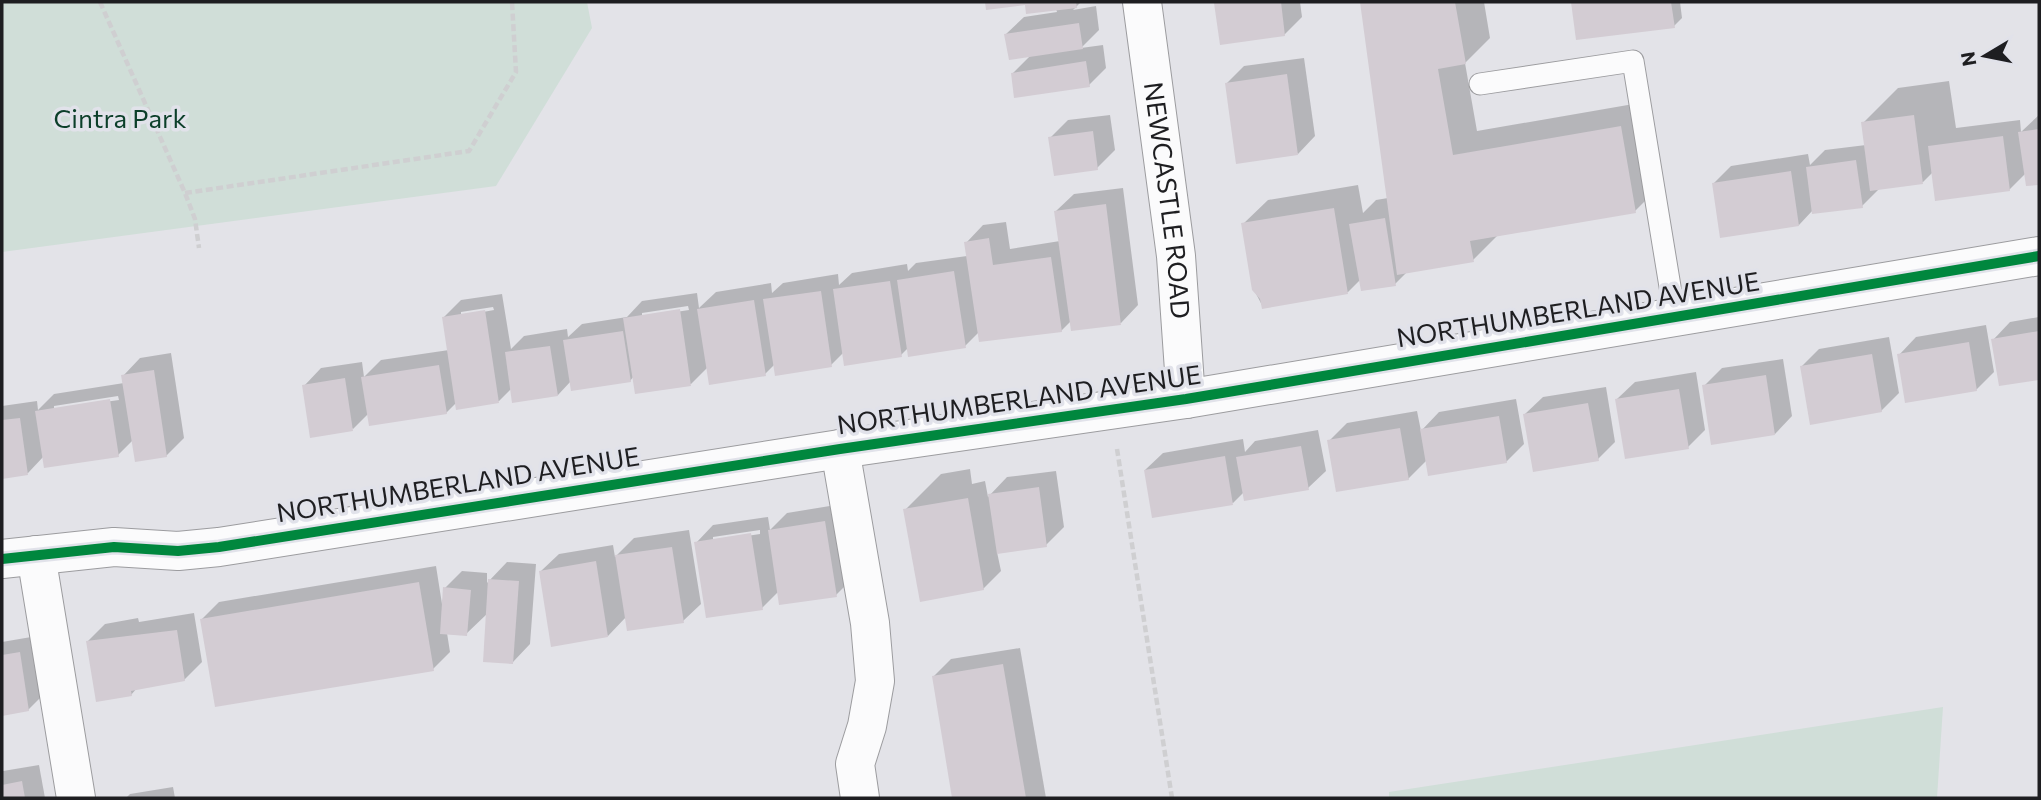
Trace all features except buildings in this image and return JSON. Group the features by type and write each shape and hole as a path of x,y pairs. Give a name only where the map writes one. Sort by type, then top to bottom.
{"street":[{"name":"NEWCASTLE ROAD","path":"1142,2 1176,256 1186,399"},
{"name":"NORTHUMBERLAND AVENUE","path":"19,557 114,547 178,551 219,547 840,449 1186,399 2039,256"},
{"path":"840,449 870,623 875,681 867,726 855,764 860,798"},
{"path":"19,557 76,798"}],"lane":[{"path":"1480,84 1633,61 1675,317"}],"path":[{"path":"100,2 185,193 195,219 199,248"},
{"path":"185,193 469,151 516,72 512,2"},
{"path":"1111,410 1172,798"}],"green space":[{"name":"Cintra Park","path":"2,2 587,2 592,28 496,186 2,252"},
{"path":"1943,707 1937,798 1389,798 1389,792"}],"cycle path":[{"path":"2,559 114,547 178,551 219,547 840,449 1186,399 2039,256"}]}
